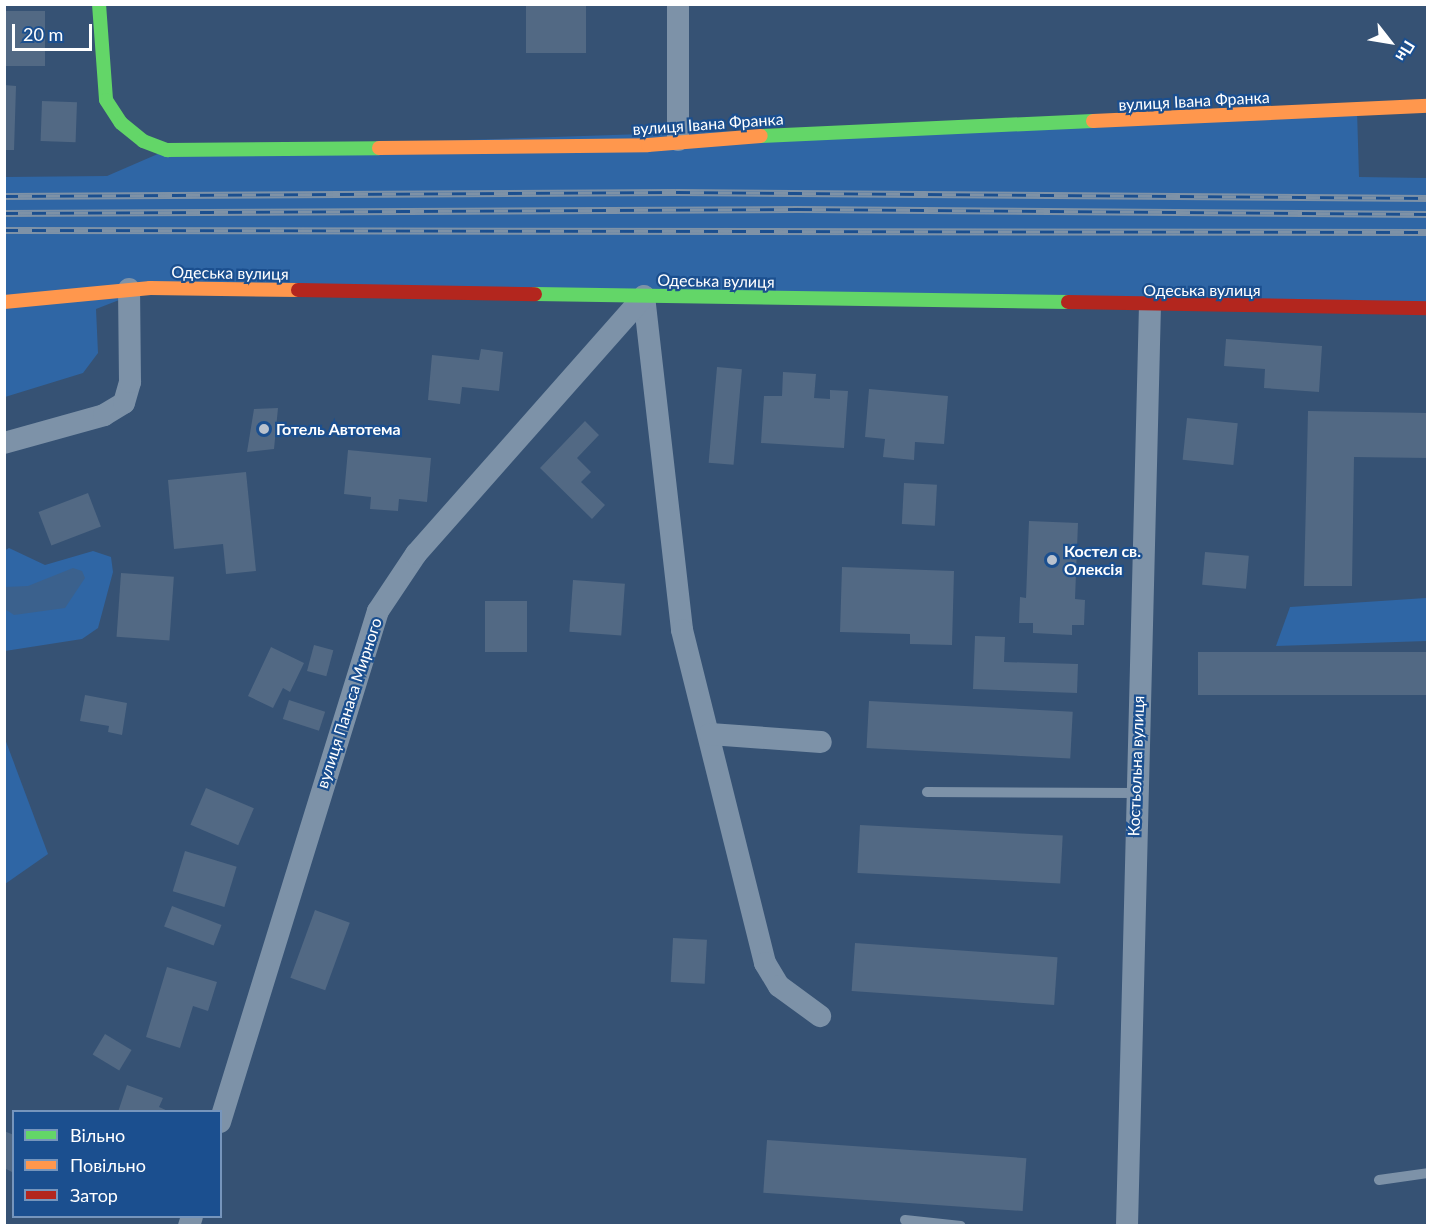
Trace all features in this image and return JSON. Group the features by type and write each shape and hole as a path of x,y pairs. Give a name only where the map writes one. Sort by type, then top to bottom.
{"street":[{"name":"вулиця Івана Франка","path":"99,4 106,100 121,123 143,141 167,150 648,146 678,140 1428,106"},
{"path":"678,4 678,140"},
{"path":"4,443 104,415 124,403 130,382 129,289"},
{"name":"Одеська вулиця","path":"4,302 129,289 1150,306 1428,308"},
{"path":"644,296 682,630 711,734 765,963 779,986 800,1005 820,1016"},
{"name":"вулиця Панаса Мирного","path":"222,1116 378,611 416,554 644,296"},
{"name":"Костьольна вулиця","path":"1127,1226 1135,793 1150,306"},
{"path":"711,734 820,742"}],"lane":[{"path":"927,792 1135,793"},
{"path":"1379,1180 1428,1173"},
{"path":"905,1220 961,1226"}],"shaded area":[{"path":"1357,110 1359,177 1427,178 1427,308 150,288 96,309 98,353 83,373 5,397 5,177 107,176 167,150"},
{"path":"9,548 45,565 93,551 111,557 113,572 98,628 82,639 5,651 4,551"},
{"path":"73,568 82,571 85,578 65,608 14,615 5,609 5,587 28,586"},
{"path":"1426,598 1427,641 1276,646 1290,607"},
{"path":"5,739 48,854 4,884"}],"building":[{"path":"526,4 586,4 586,53 526,53"},
{"path":"4,11 45,11 45,66 4,66"},
{"path":"4,85 16,86 14,150 4,150"},
{"path":"42,101 77,102 76,142 41,141"},
{"path":"1226,339 1322,346 1319,392 1264,388 1265,369 1224,366"},
{"path":"481,349 503,352 499,391 462,387 460,404 428,400 432,355 479,360"},
{"path":"717,367 742,369 734,465 709,463"},
{"path":"783,372 816,374 814,398 830,399 830,390 848,391 844,448 761,443 764,396 782,396"},
{"path":"869,389 948,396 944,444 915,442 914,460 883,457 885,439 865,437"},
{"name":"Готель Автотема","path":"278,408 274,449 247,452 254,409"},
{"path":"1308,411 1428,413 1428,458 1354,457 1352,586 1304,586"},
{"path":"1187,418 1238,423 1233,465 1183,460"},
{"path":"585,421 599,435 577,458 591,472 581,482 605,505 592,519 540,468"},
{"path":"348,450 431,458 427,502 399,499 398,511 370,509 371,497 344,494"},
{"path":"246,472 256,571 226,574 223,544 174,549 168,480"},
{"path":"904,483 937,485 935,526 902,524"},
{"path":"88,493 101,527 51,546 39,512"},
{"name":"Костел св. Олексія","path":"1029,521 1078,523 1075,599 1085,600 1084,625 1072,625 1072,635 1033,633 1033,623 1019,623 1020,597 1026,598"},
{"path":"1205,552 1249,556 1246,589 1202,585"},
{"path":"842,567 954,571 952,645 910,644 910,634 840,632"},
{"path":"121,573 174,577 169,641 117,637"},
{"path":"573,580 625,584 621,636 569,632"},
{"path":"485,601 527,601 527,652 485,652"},
{"path":"975,636 1005,637 1004,662 1078,664 1077,693 973,689"},
{"path":"314,645 333,650 326,676 307,671"},
{"path":"271,647 304,663 290,692 283,688 273,708 248,696"},
{"path":"1198,652 1428,652 1428,695 1198,695"},
{"path":"85,695 127,703 122,735 108,732 109,726 80,721"},
{"path":"289,700 325,712 319,731 283,719"},
{"path":"869,701 1073,712 1070,759 867,748"},
{"path":"206,788 254,808 238,845 190,825"},
{"path":"860,825 1063,836 1060,884 857,873"},
{"path":"185,851 237,867 224,907 173,891"},
{"path":"172,906 221,925 214,946 164,927"},
{"path":"315,910 350,923 325,990 290,978"},
{"path":"673,938 707,940 705,984 671,982"},
{"path":"855,943 1058,957 1054,1005 852,991"},
{"path":"167,967 217,982 208,1011 193,1006 180,1048 146,1037"},
{"path":"105,1034 132,1050 119,1071 93,1055"},
{"path":"127,1085 163,1098 159,1107 166,1110 119,1110"},
{"path":"4,1131 12,1134 12,1172 4,1168"},
{"path":"767,1140 1026,1158 1023,1211 763,1193"}],"railway":[{"path":"4,196 676,192 1428,198"},
{"path":"4,213 798,209 1428,214"},
{"path":"4,230 1428,232"}],"traffic: fast":[{"path":"99,4 106,100 121,123 143,141 167,150 379,148"},
{"path":"761,136 1093,121"},
{"path":"535,294 1068,302"}],"traffic: slow":[{"path":"1093,121 1428,106"},
{"path":"379,148 648,145 761,136"},
{"path":"4,302 150,288 298,290"}],"traffic: jam":[{"path":"298,290 535,294"},
{"path":"1068,302 1428,308"}],"place":[{"name":"Готель Автотема","path":"264,429"},
{"name":"Костел св. Олексія","path":"1052,560"}]}
